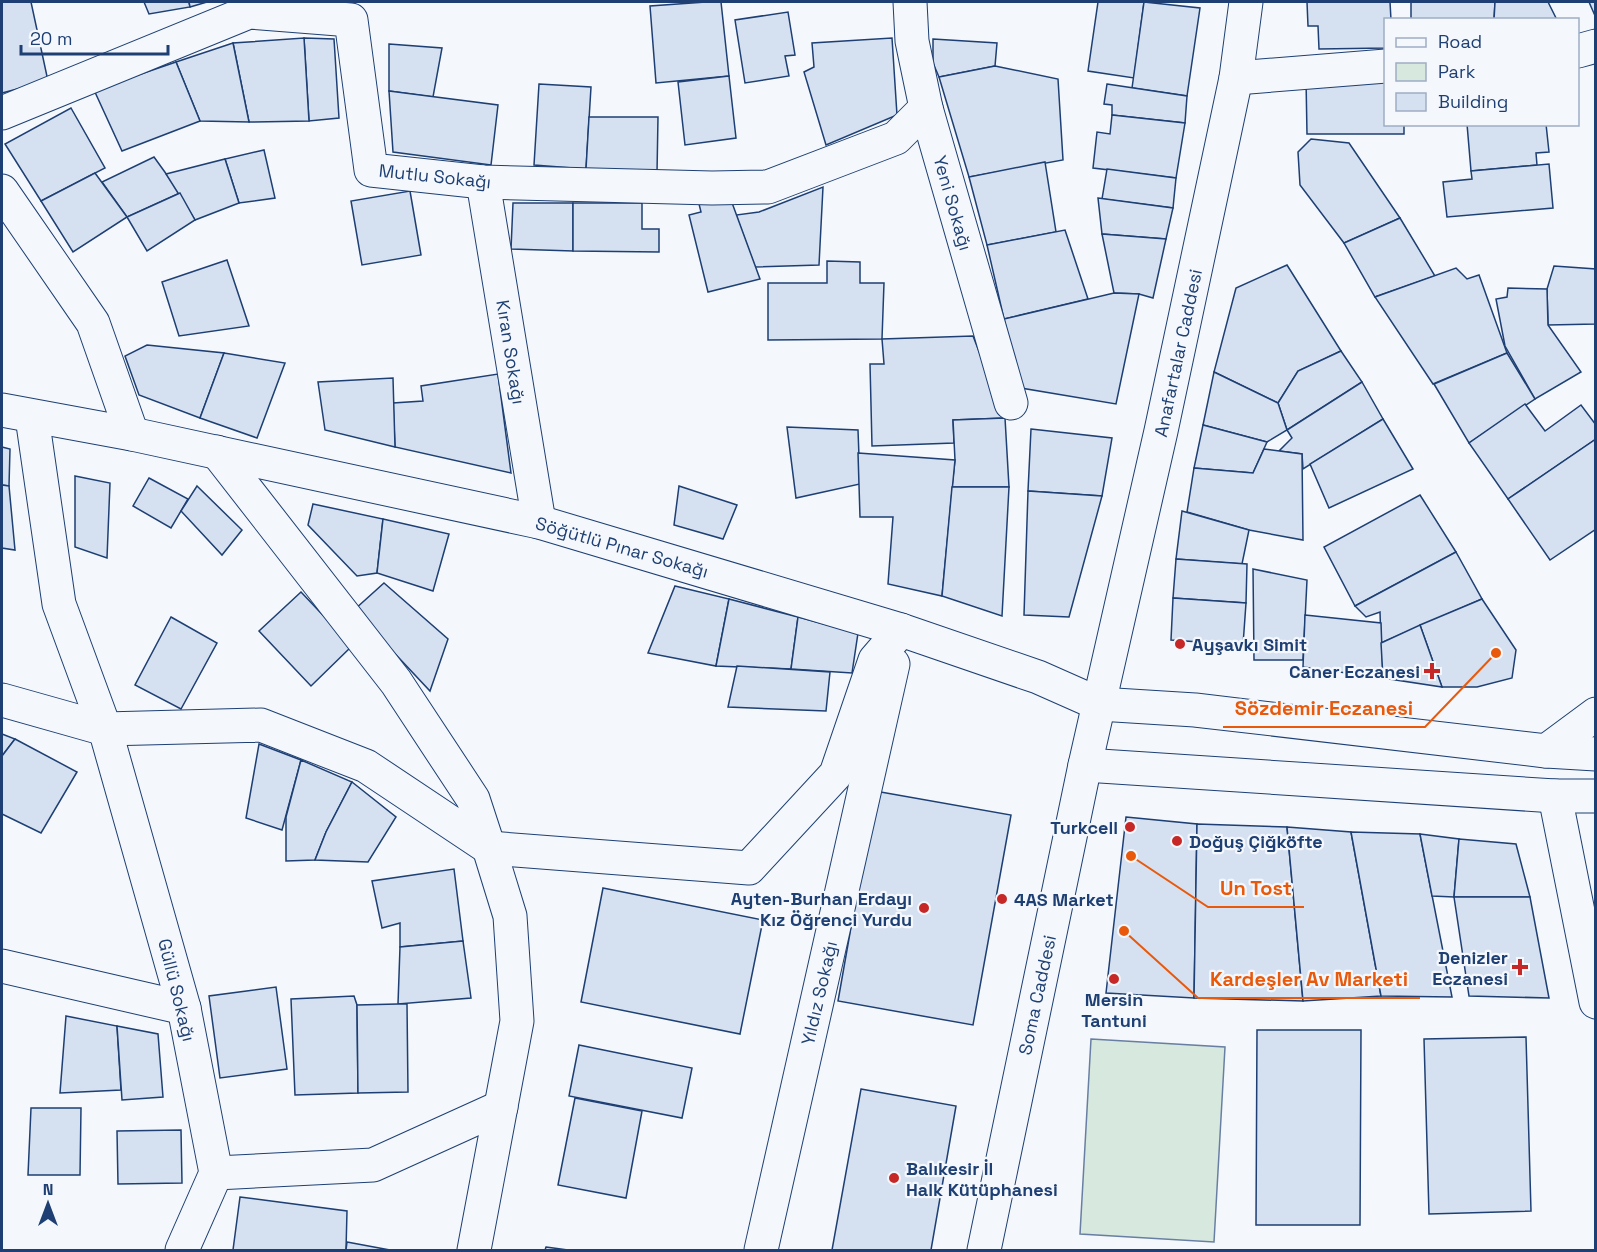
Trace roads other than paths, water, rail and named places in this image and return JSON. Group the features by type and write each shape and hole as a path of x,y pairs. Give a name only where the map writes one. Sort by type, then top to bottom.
{"street":[{"name":"Yeni Sokağı","path":"910,2 912,41 926,108 1011,403"},
{"name":"Anafartalar Caddesi","path":"1099,704 1161,431 1236,78 1246,2"},
{"name":"Mutlu Sokağı","path":"2,113 249,7 351,20 371,170 483,182 712,188 768,187 896,138 926,108"},
{"path":"1579,51 1596,46"},
{"path":"1236,78 1384,66"},
{"name":"Kıran Sokağı","path":"483,182 539,522"},
{"path":"2,191 93,323 132,434"},
{"name":"Söğütlü Pınar Sokağı","path":"17,414 132,434 539,522 901,630 1038,677 1099,704"},
{"name":"Güllü Sokağı","path":"17,414 59,604 105,729 184,1008 216,1173"},
{"path":"217,452 396,682 473,800 489,848 510,916 517,1021 474,1251"},
{"path":"2,700 105,729 261,725 366,766 489,848 749,868 836,774 875,660 901,630"},
{"name":"Yıldız Sokağı","path":"761,1251 901,630"},
{"path":"1099,704 1195,710 1546,751 1596,754"},
{"name":"Soma Caddesi","path":"984,1251 1099,704"},
{"path":"1546,751 1596,714"},
{"path":"1085,765 1555,796 1596,796"},
{"path":"1555,796 1596,1002"},
{"path":"2,966 184,1008"},
{"path":"182,1251 216,1173 372,1165 501,1107"}],"place":[{"name":"Ayşavkı Simit","path":"1180,644"},
{"name":"Sözdemir Eczanesi","path":"1496,653"},
{"name":"Caner Eczanesi","path":"1432,671"},
{"name":"Turkcell","path":"1130,827"},
{"name":"Doğuş Çiğköfte","path":"1177,841"},
{"name":"Un Tost","path":"1131,856"},
{"name":"4AS Market","path":"1002,899"},
{"name":"Ayten-Burhan Erdayı Kız Öğrenci Yurdu","path":"924,908"},
{"name":"Kardeşler Av Marketi","path":"1124,931"},
{"name":"Denizler Eczanesi","path":"1520,967"},
{"name":"Mersin Tantuni","path":"1114,979"},
{"name":"Balıkesir İl Halk Kütüphanesi","path":"894,1178"}]}
